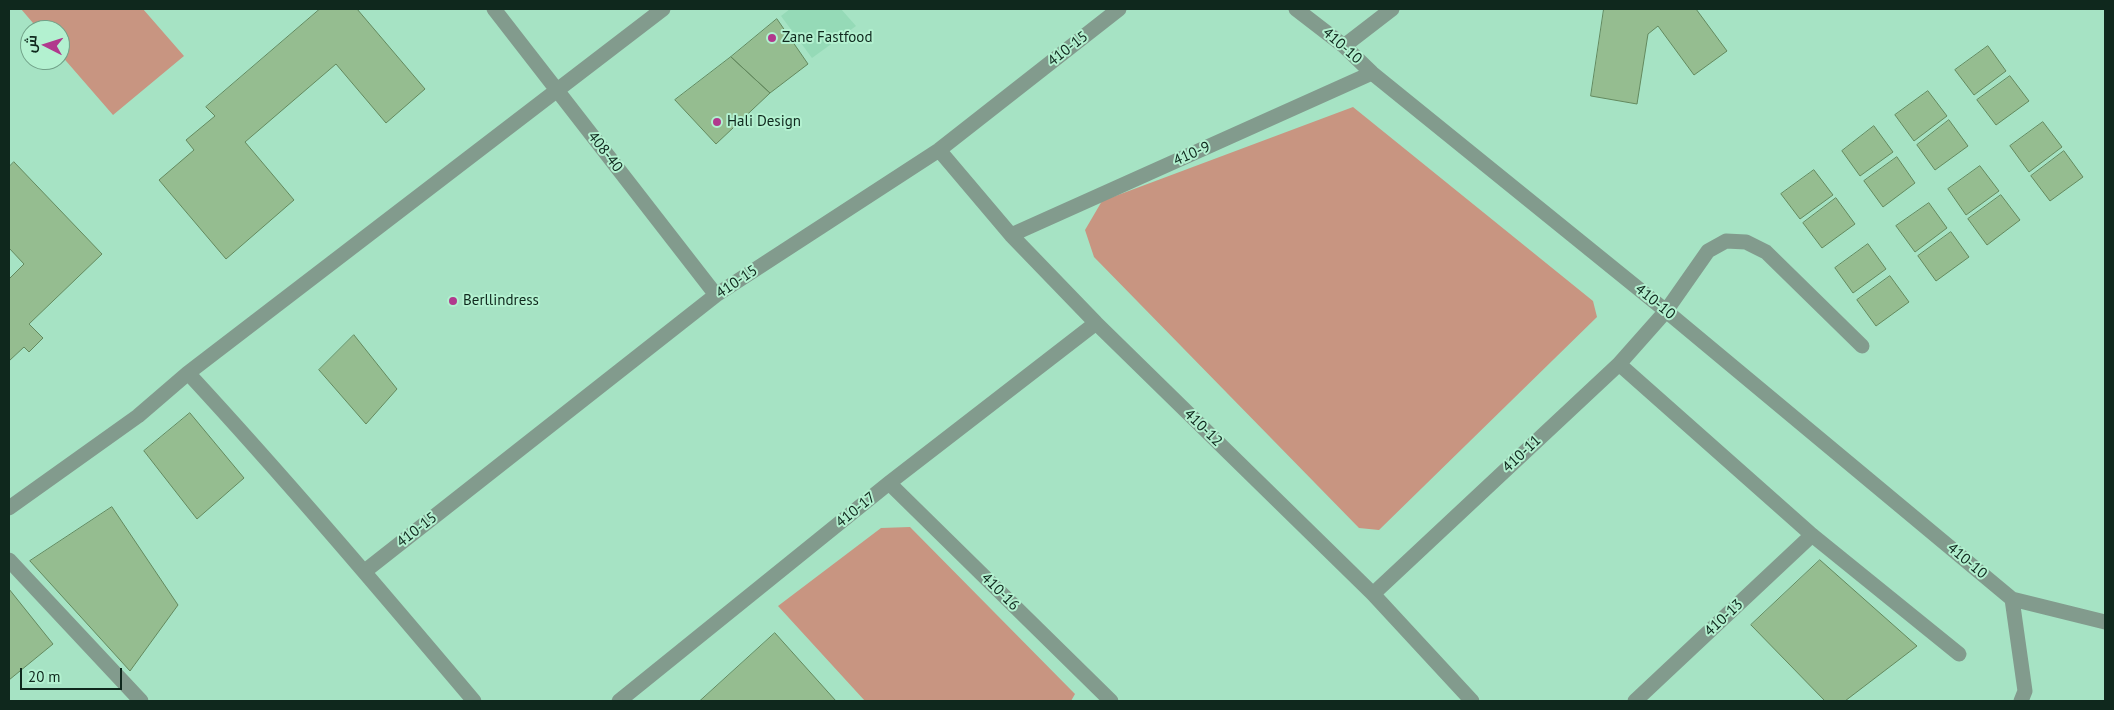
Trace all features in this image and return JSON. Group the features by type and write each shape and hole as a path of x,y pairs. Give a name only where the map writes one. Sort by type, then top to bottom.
{"street":[{"name":"408-40","path":"494,9 716,295"},
{"path":"9,508 138,416 188,373 663,9"},
{"name":"410-15","path":"365,571 716,295 939,150 1119,9"},
{"name":"410-10","path":"1296,9 1344,46 1372,73 1666,311 2012,599 2105,622"},
{"path":"1344,46 1392,9"},
{"name":"410-9","path":"1011,235 1372,73"},
{"name":"410-12","path":"939,150 1011,235 1096,323 1373,594 1472,701"},
{"name":"410-11","path":"1373,594 1619,364 1666,311 1708,251 1726,241 1746,242 1766,252 1862,346"},
{"name":"410-17","path":"619,701 890,483 1096,323"},
{"path":"1619,364 1812,535 1959,654"},
{"path":"188,373 264,454 474,701"},
{"name":"410-16","path":"890,483 1111,701"},
{"name":"410-13","path":"1635,701 1812,535"},
{"path":"9,560 141,701"},
{"path":"2012,599 2025,691 2021,701"}],"shaded area":[{"path":"21,9 143,9 184,56 113,115 70,66 70,20 30,20"},
{"path":"790,9 841,9 856,26 812,58 781,16"},
{"path":"1353,107 1593,301 1597,317 1379,530 1359,528 1094,257 1085,230 1102,201"},
{"path":"910,527 1075,694 1071,701 865,701 778,606 881,528"}],"building":[{"path":"320,9 357,9 425,89 386,123 336,64 245,142 294,200 226,259 159,180 194,150 186,140 215,116 206,107"},
{"path":"1604,9 1696,9 1727,51 1694,75 1658,26 1648,34 1637,104 1591,96"},
{"name":"Zane Fastfood","path":"777,19 808,64 770,93 731,57"},
{"path":"1988,46 2006,71 1974,95 1955,70"},
{"name":"Hali Design","path":"731,57 770,93 716,144 675,100"},
{"path":"2010,76 2029,101 1996,125 1977,100"},
{"path":"1928,91 1947,116 1914,141 1895,115"},
{"path":"1949,120 1968,146 1935,170 1917,145"},
{"path":"2043,122 2062,147 2029,172 2010,146"},
{"path":"1874,126 1893,152 1860,176 1842,151"},
{"path":"2064,151 2083,177 2050,201 2031,176"},
{"path":"1897,157 1915,183 1883,207 1864,181"},
{"path":"14,162 102,254 29,324 43,338 29,352 24,347 9,361 9,279 24,264 9,248 9,167"},
{"path":"1980,166 1999,191 1966,215 1948,189"},
{"path":"1814,170 1833,195 1800,219 1781,194"},
{"path":"2001,195 2020,220 1987,245 1968,219"},
{"path":"1836,198 1855,224 1822,248 1803,223"},
{"path":"1929,203 1947,228 1915,252 1896,226"},
{"path":"1951,232 1969,257 1936,281 1918,256"},
{"path":"1868,244 1886,269 1853,293 1835,268"},
{"path":"1890,276 1909,302 1876,326 1857,300"},
{"path":"354,335 397,389 366,424 319,370"},
{"path":"190,413 244,478 197,519 144,451"},
{"path":"112,507 178,605 130,671 30,561"},
{"path":"1820,560 1917,646 1845,701 1825,701 1751,625"},
{"path":"9,589 53,644 9,680"},
{"path":"775,633 836,701 700,701"}],"place":[{"name":"Zane Fastfood","path":"772,38"},
{"name":"Hali Design","path":"717,122"},
{"name":"Berllindress","path":"453,301"}]}
